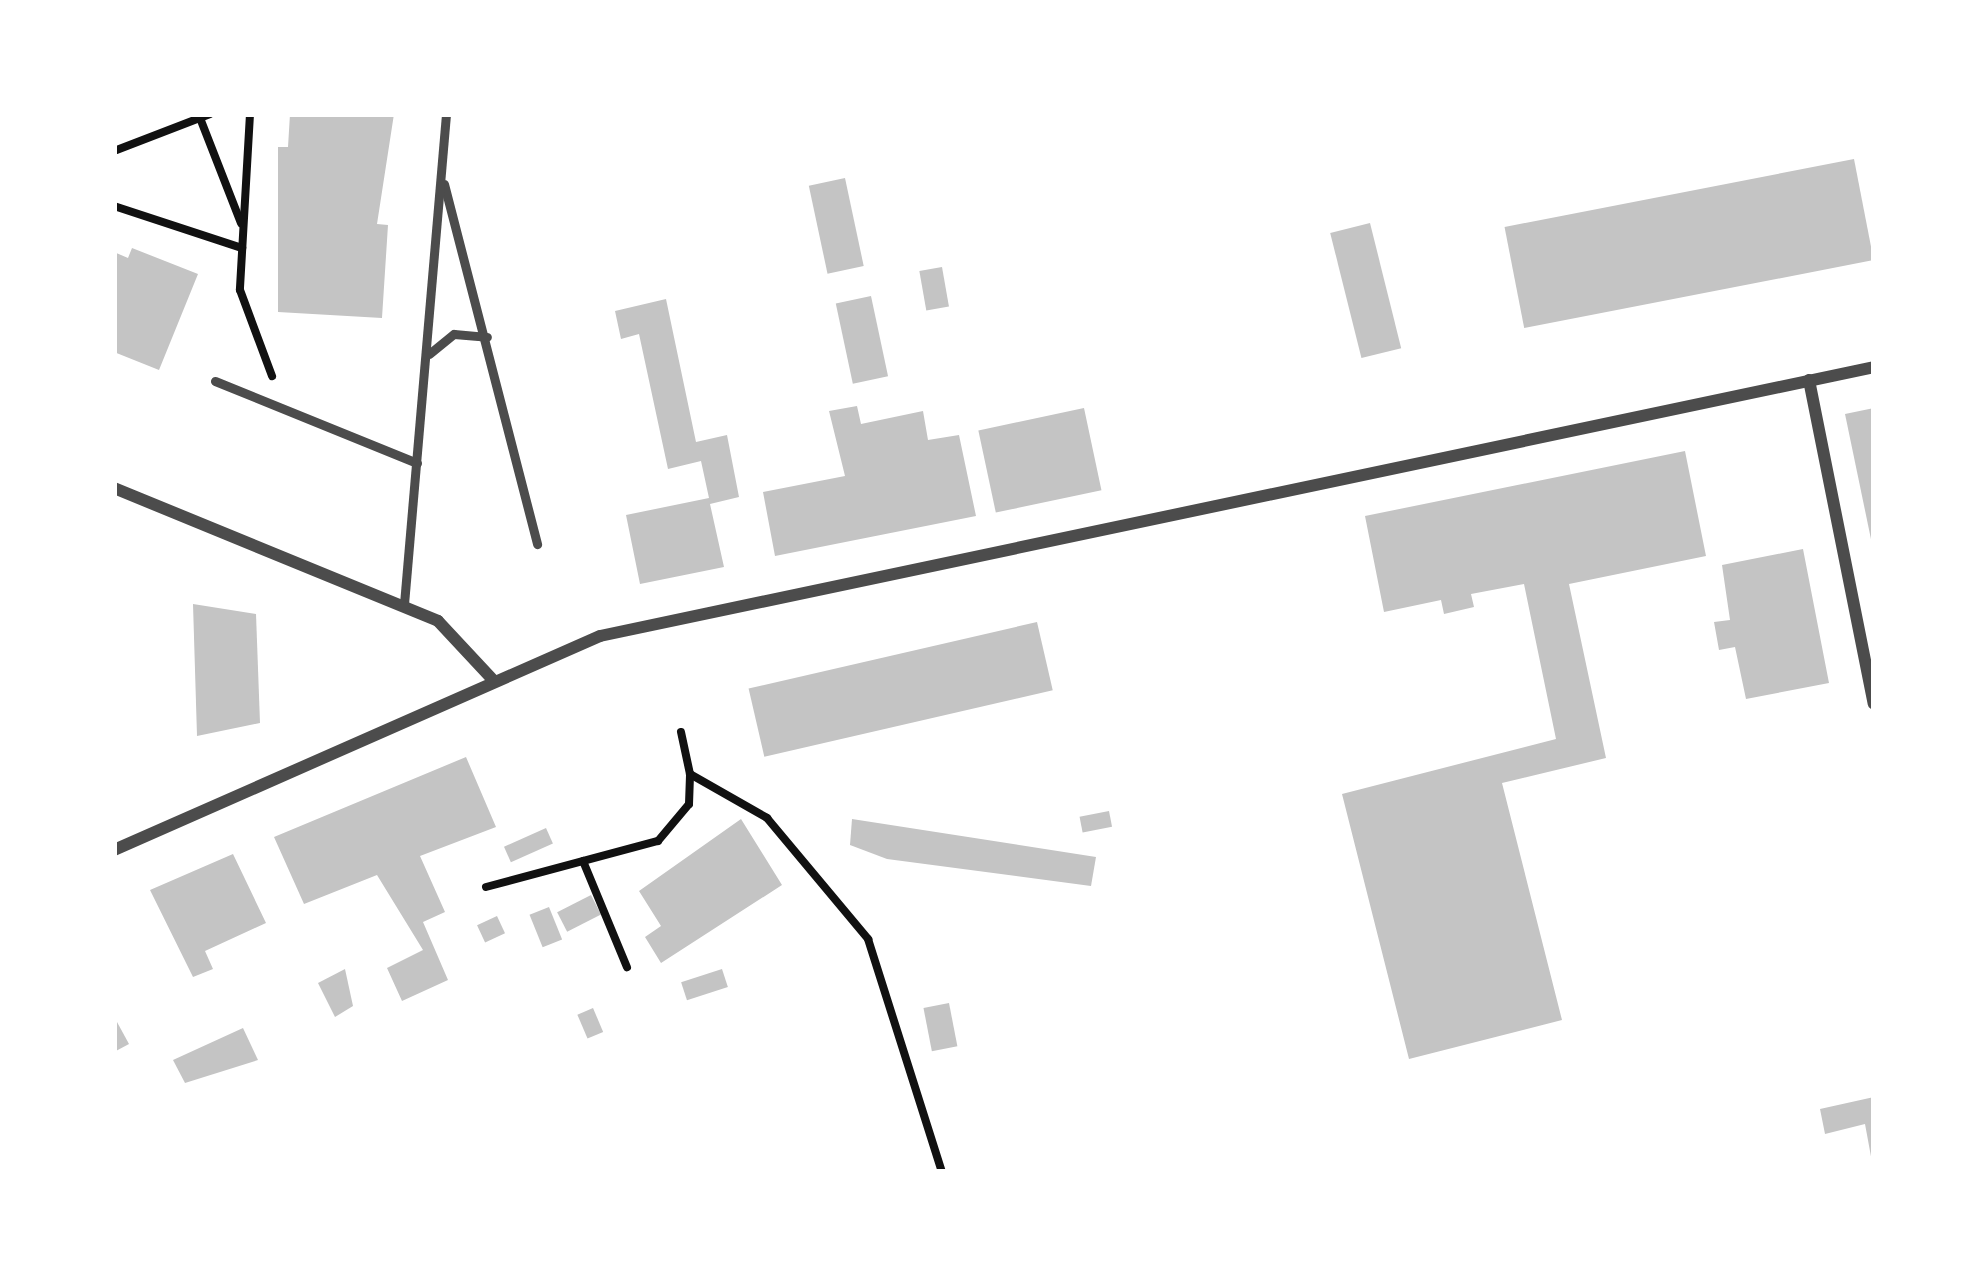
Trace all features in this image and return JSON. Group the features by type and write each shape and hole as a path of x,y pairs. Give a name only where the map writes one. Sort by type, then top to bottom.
{"street":[{"path":"114,850 384,737 492,679 600,636 1874,368"},
{"path":"1809,380 1874,704"},
{"path":"114,488 438,621 492,679"}],"lane":[{"path":"404,604 446,114"},
{"path":"442,176 488,337 537,544"},
{"path":"429,354 454,334 488,337"},
{"path":"214,381 417,463"}],"path":[{"path":"250,114 240,290 285,410"},
{"path":"114,151 205,116 243,227"},
{"path":"114,206 242,248"},
{"path":"486,886 658,841 689,804 690,774 680,732"},
{"path":"690,774 767,818 868,939 942,1172"},
{"path":"583,861 627,967"}],"building":[{"path":"290,114 394,114 377,224 388,225 382,318 278,312 278,147 288,147"},
{"path":"1854,159 1874,260 1524,328 1505,227"},
{"path":"845,178 864,266 828,274 809,186"},
{"path":"1370,223 1401,348 1361,358 1330,233"},
{"path":"132,248 198,274 159,370 114,352 114,252 128,258"},
{"path":"942,267 949,306 926,310 919,271"},
{"path":"871,296 888,376 853,384 836,303"},
{"path":"666,299 696,442 727,435 739,497 710,504 724,567 640,584 626,515 709,498 701,461 668,469 639,334 621,339 615,311"},
{"path":"857,406 861,424 923,411 928,440 959,435 976,516 775,556 763,492 845,476 829,411"},
{"path":"1084,408 1101,490 996,513 978,430"},
{"path":"1874,408 1874,544 1872,544 1845,414"},
{"path":"1685,451 1706,556 1569,584 1606,758 1502,783 1562,1020 1409,1059 1342,794 1556,739 1524,584 1471,594 1474,607 1444,614 1441,600 1384,612 1365,516"},
{"path":"1803,549 1829,683 1746,699 1735,647 1719,650 1714,622 1730,620 1722,565"},
{"path":"193,604 256,614 260,723 197,736"},
{"path":"1037,622 1053,690 764,757 749,689"},
{"path":"466,757 496,827 420,856 445,912 423,922 448,980 402,1001 387,968 423,950 377,875 304,904 274,837"},
{"path":"1109,811 1112,827 1083,832 1080,817"},
{"path":"741,819 782,885 661,963 645,937 661,926 639,891"},
{"path":"852,819 1096,857 1091,886 887,859 850,845"},
{"path":"546,828 553,844 511,862 504,847"},
{"path":"233,854 266,923 205,951 213,969 193,977 150,890"},
{"path":"591,895 601,915 567,932 557,912"},
{"path":"549,907 562,939 543,947 530,915"},
{"path":"497,916 505,933 485,943 477,925"},
{"path":"345,969 353,1006 335,1017 318,983"},
{"path":"722,969 728,987 687,1000 681,982"},
{"path":"949,1003 957,1046 932,1051 923,1008"},
{"path":"593,1008 603,1032 588,1039 577,1015"},
{"path":"114,1023 129,1044 114,1052"},
{"path":"243,1028 258,1060 185,1083 173,1060"},
{"path":"1874,1097 1872,1162 1865,1124 1825,1134 1820,1109"}]}
